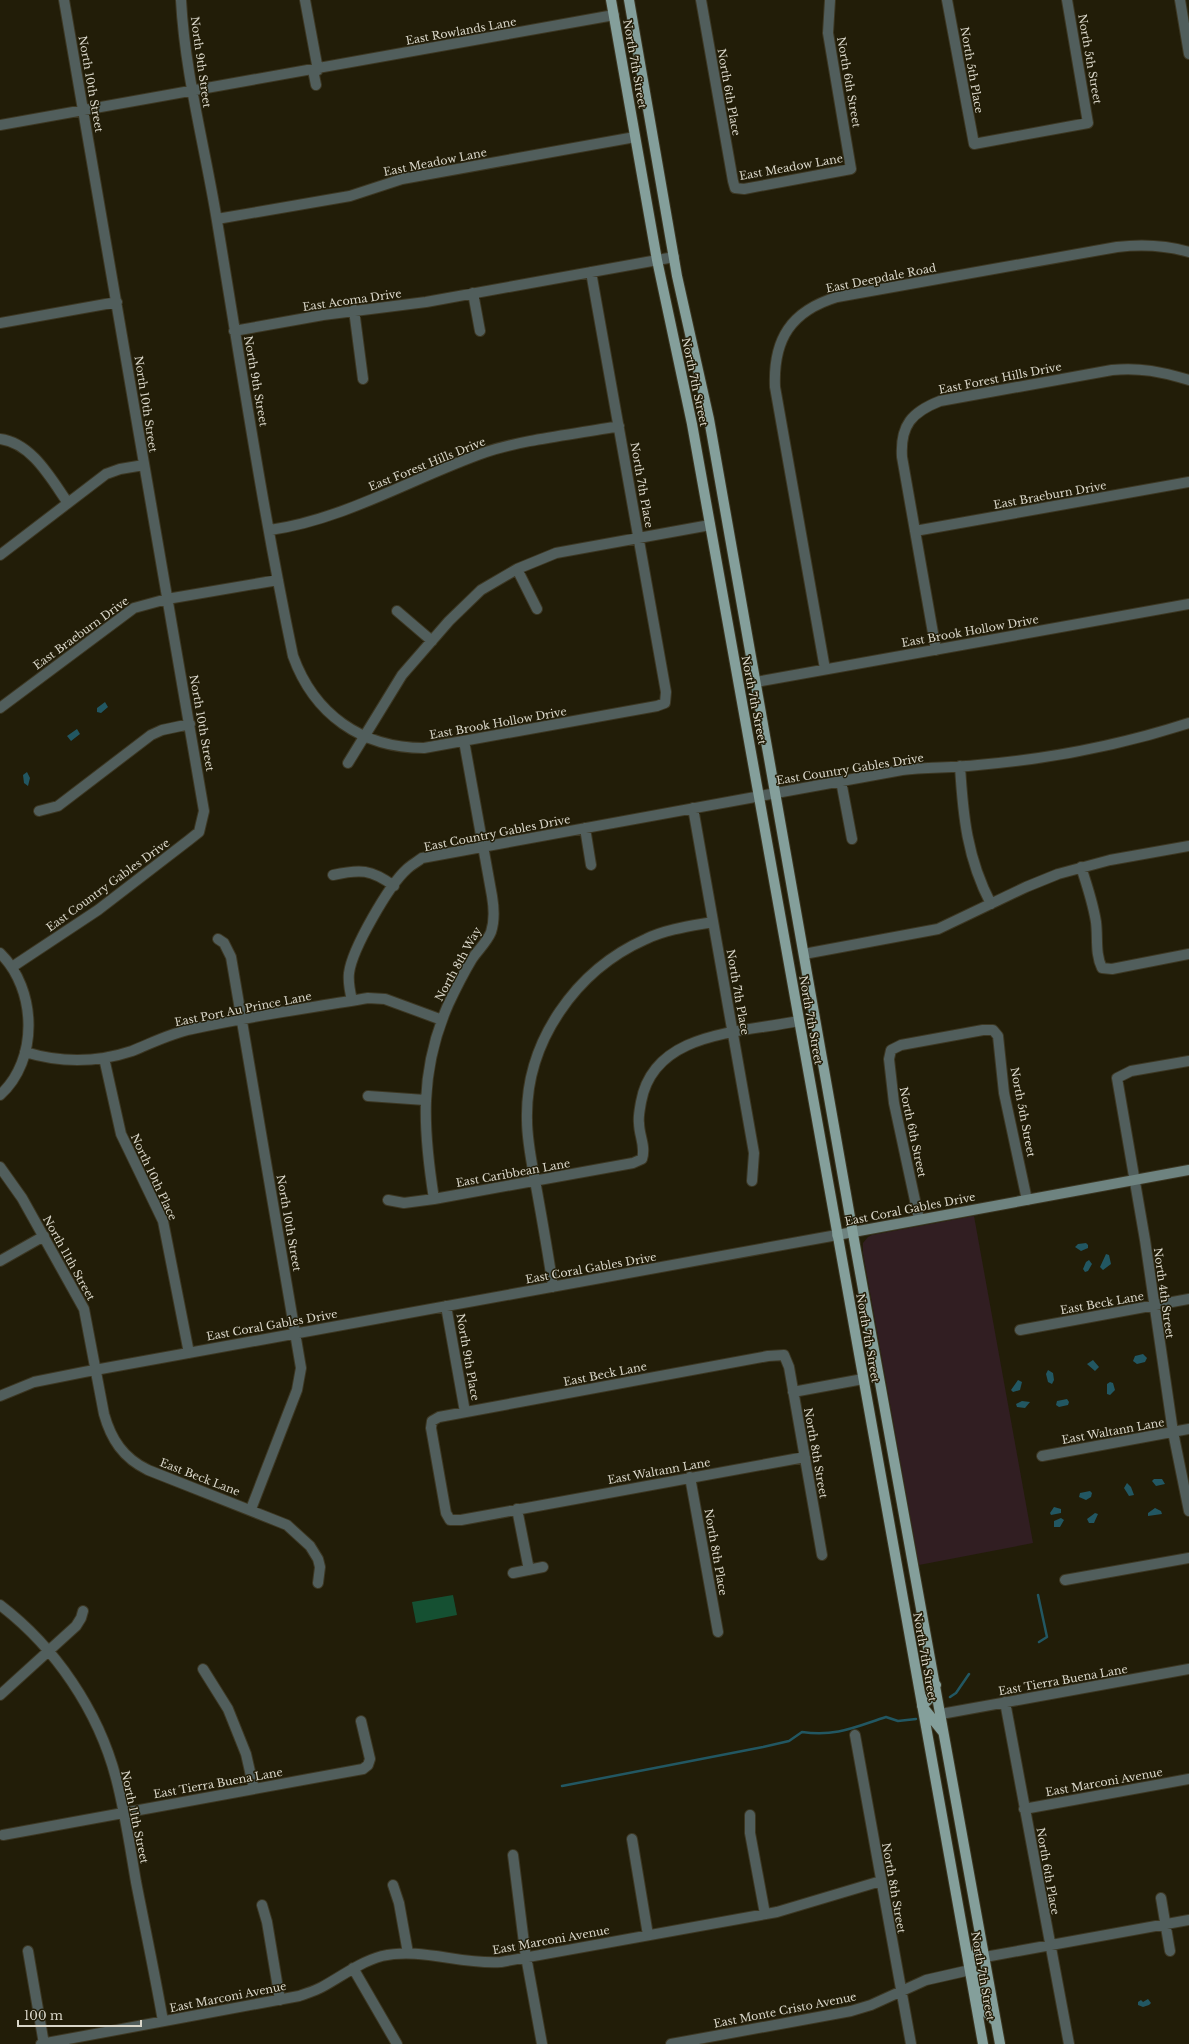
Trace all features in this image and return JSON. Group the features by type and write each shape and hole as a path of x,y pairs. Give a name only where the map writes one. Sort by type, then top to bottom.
{"main road":[{"name":"North 7th Street","path":"611,0 657,260 692,424 798,1022 983,2044"},
{"name":"North 7th Street","path":"629,0 674,257 709,419 853,1232 942,1714 1000,2044"},
{"path":"626,84 643,81"},
{"path":"936,1685 929,1699 922,1706 945,1735"},
{"path":"980,1925 977,1951 970,1970 978,1976 987,2013 996,2022"}],"street":[{"name":"North 10th Street","path":"64,0 204,811"},
{"name":"North 9th Street","path":"181,0 192,91 216,219 278,580 293,656 301,678 316,700 334,718 352,731 364,736"},
{"path":"305,0 316,85"},
{"name":"North 6th Place","path":"701,0 735,188"},
{"name":"North 6th Street","path":"830,0 828,33 851,169"},
{"name":"North 5th Place","path":"947,0 974,144 1088,123"},
{"name":"North 5th Street","path":"1067,0 1088,123"},
{"path":"1180,0 1189,54"},
{"name":"East Rowlands Lane","path":"0,125 315,70 614,15"},
{"name":"East Meadow Lane","path":"216,219 350,196 402,179 635,137"},
{"name":"East Meadow Lane","path":"735,188 744,189 851,169"},
{"name":"East Deepdale Road","path":"825,669 775,387 774,366 778,350 784,335 793,322 820,302 837,297 1097,250 1137,244 1170,247 1189,252"},
{"name":"East Acoma Drive","path":"234,330 354,310 419,303 674,257"},
{"name":"North 7th Place","path":"591,272 666,692 666,703"},
{"path":"473,293 480,331"},
{"path":"0,323 117,302"},
{"path":"354,310 363,379"},
{"name":"East Forest Hills Drive","path":"936,650 901,441 907,426 914,415 925,407 940,401 1112,370 1139,368 1189,380"},
{"name":"East Forest Hills Drive","path":"270,530 309,523 448,466 499,448 619,426"},
{"path":"0,439 18,444 34,459 68,503"},
{"path":"0,555 106,474 120,469 144,465"},
{"name":"East Braeburn Drive","path":"916,531 1189,482"},
{"path":"348,762 402,675 481,590 517,568 556,553 710,525"},
{"path":"517,568 537,609"},
{"name":"East Braeburn Drive","path":"0,708 134,608 167,599 278,580"},
{"name":"East Brook Hollow Drive","path":"756,682 1189,604"},
{"path":"397,611 432,641"},
{"name":"East Brook Hollow Drive","path":"364,736 393,746 424,748 657,706 666,703"},
{"name":"East Country Gables Drive","path":"394,886 407,869 422,858 775,793 915,769 1025,760 1128,741 1189,723"},
{"path":"39,811 58,806 151,735 162,730 190,724"},
{"name":"North 8th Way","path":"434,1199 426,1141 426,1100 429,1068 442,1020 459,982 490,933 494,920 492,896 464,741"},
{"path":"960,766 964,824 967,841 976,872 991,904"},
{"path":"842,781 852,839"},
{"name":"North 7th Place","path":"693,808 754,1153 752,1181"},
{"name":"East Country Gables Drive","path":"12,967 98,910 199,832 204,811"},
{"name":"East Country Gables Drive","path":"585,828 591,865"},
{"path":"804,954 938,929 1041,880 1081,867 1189,846"},
{"path":"1081,867 1092,903 1097,932 1098,960 1102,968 1112,969 1189,954"},
{"path":"333,875 368,871 377,874 394,886 367,930 351,966 349,985 352,1000"},
{"path":"553,1287 527,1133 527,1101 529,1086 532,1072 544,1040 562,1008 588,977 622,951 646,938 713,922"},
{"name":"North 10th Street","path":"218,939 224,943 231,957 296,1332 300,1364 300,1378 251,1509"},
{"path":"0,953 18,977 28,1014 28,1033 25,1052 13,1080 0,1095"},
{"name":"East Port Au Prince Lane","path":"25,1052 62,1060 82,1061 104,1058 133,1050 190,1029 373,997 385,999 442,1020"},
{"path":"733,1032 798,1022"},
{"name":"North 5th Street","path":"891,1050 901,1045 984,1030 993,1030 998,1036 1004,1093 1028,1200"},
{"name":"East Caribbean Lane","path":"388,1200 404,1203 434,1199 633,1163 642,1159 644,1151 638,1123 641,1101 646,1084 654,1071 667,1057 688,1043 733,1032"},
{"name":"North 6th Street","path":"891,1050 889,1059 894,1102 919,1219"},
{"name":"North 10th Place","path":"104,1058 121,1134 163,1222 189,1353"},
{"name":"North 4th Street","path":"1189,1061 1131,1072 1117,1078 1135,1180 1173,1432 1189,1511"},
{"path":"368,1096 426,1100"},
{"name":"North 11th Street","path":"0,1167 13,1183 84,1310 96,1370"},
{"name":"East Coral Gables Drive","path":"0,1396 34,1382 96,1370 296,1332 553,1287 1189,1170"},
{"path":"0,1260 44,1236"},
{"name":"East Beck Lane","path":"1020,1330 1189,1299"},
{"name":"North 9th Place","path":"446,1306 465,1412"},
{"name":"East Beck Lane","path":"450,1520 446,1513 431,1428 432,1421 439,1417 768,1356 784,1355"},
{"name":"North 8th Street","path":"784,1355 789,1367 822,1555"},
{"name":"East Beck Lane","path":"96,1370 107,1426 120,1450 138,1465 251,1509 287,1525 310,1546 320,1567 318,1583"},
{"path":"793,1392 863,1379"},
{"name":"East Waltann Lane","path":"1042,1456 1189,1429"},
{"name":"East Waltann Lane","path":"450,1520 461,1520 805,1457"},
{"name":"North 8th Place","path":"690,1477 718,1632"},
{"path":"517,1509 528,1570"},
{"path":"1065,1580 1189,1558"},
{"path":"513,1573 543,1567"},
{"name":"North 11th Street","path":"0,1605 25,1625 49,1651 69,1677 98,1728 116,1776 163,2021"},
{"path":"0,1695 76,1626 82,1618 83,1611"},
{"path":"203,1669 228,1709 246,1754 254,1789"},
{"name":"East Tierra Buena Lane","path":"942,1714 1189,1669"},
{"name":"North 6th Place","path":"1005,1702 1069,2044"},
{"name":"East Tierra Buena Lane","path":"3,1835 363,1769 368,1765 370,1759 361,1721"},
{"name":"North 8th Street","path":"855,1736 911,2044"},
{"name":"East Marconi Avenue","path":"1024,1809 1189,1779"},
{"path":"750,1815 750,1833 765,1914"},
{"path":"632,1839 648,1936"},
{"path":"513,1855 526,1958 542,2044"},
{"name":"East Marconi Avenue","path":"43,2044 299,1996 321,1988 353,1968 382,1956 408,1953 485,1964 526,1958 803,1906 881,1881"},
{"path":"393,1885 399,1903 408,1953"},
{"path":"1161,1898 1170,1951"},
{"path":"262,1905 267,1922 280,2000"},
{"path":"985,1957 1189,1920"},
{"path":"28,1951 43,2044"},
{"path":"353,1968 397,2044"},
{"name":"East Monte Cristo Avenue","path":"671,2044 851,2011 871,2005 943,1975 970,1970"}],"shaded area":[{"path":"974,1216 1033,1543 919,1565 863,1253 863,1243 872,1235"}],"green space":[{"path":"453,1595 457,1615 416,1623 412,1602"}],"water":[{"path":"105,702 108,707 101,713 97,712 97,708"},
{"path":"77,729 80,734 71,741 67,736"},
{"path":"27,772 30,778 28,786 24,783 23,775"},
{"path":"1086,1243 1088,1248 1081,1251 1075,1247 1078,1244"},
{"path":"1106,1254 1109,1255 1111,1264 1103,1270 1100,1267"},
{"path":"1089,1260 1092,1264 1088,1271 1085,1272 1083,1269 1086,1262"},
{"path":"1143,1354 1147,1358 1145,1362 1137,1364 1133,1361 1135,1356"},
{"path":"1093,1360 1099,1367 1095,1371 1087,1364"},
{"path":"1048,1370 1053,1373 1054,1380 1052,1384 1048,1382 1046,1374"},
{"path":"1018,1380 1022,1382 1020,1390 1013,1392 1011,1390"},
{"path":"1110,1382 1113,1383 1115,1390 1110,1395 1107,1394 1107,1384"},
{"path":"1067,1399 1069,1402 1068,1405 1059,1407 1056,1405 1057,1401"},
{"path":"1022,1401 1030,1402 1025,1408 1017,1407 1016,1404"},
{"path":"1154,1479 1162,1479 1165,1484 1156,1486 1152,1481"},
{"path":"1127,1483 1131,1487 1134,1495 1129,1496 1124,1488"},
{"path":"1090,1491 1092,1493 1091,1497 1086,1500 1079,1497 1080,1493"},
{"path":"1054,1507 1061,1509 1061,1513 1051,1515 1050,1513"},
{"path":"1155,1508 1161,1511 1162,1514 1148,1516 1148,1513"},
{"path":"1095,1513 1098,1514 1094,1523 1089,1523 1087,1519"},
{"path":"1061,1518 1064,1520 1060,1527 1054,1527 1054,1521"},
{"path":"1148,1999 1151,2003 1149,2005 1143,2007 1138,2005 1138,2002 1141,2000 1143,2002"}],"waterway":[{"path":"1038,1595 1047,1637 1039,1642"},
{"path":"950,1697 956,1693 969,1674"},
{"path":"562,1786 763,1747 789,1741 802,1732 835,1732 886,1717 898,1721 916,1719"}]}
